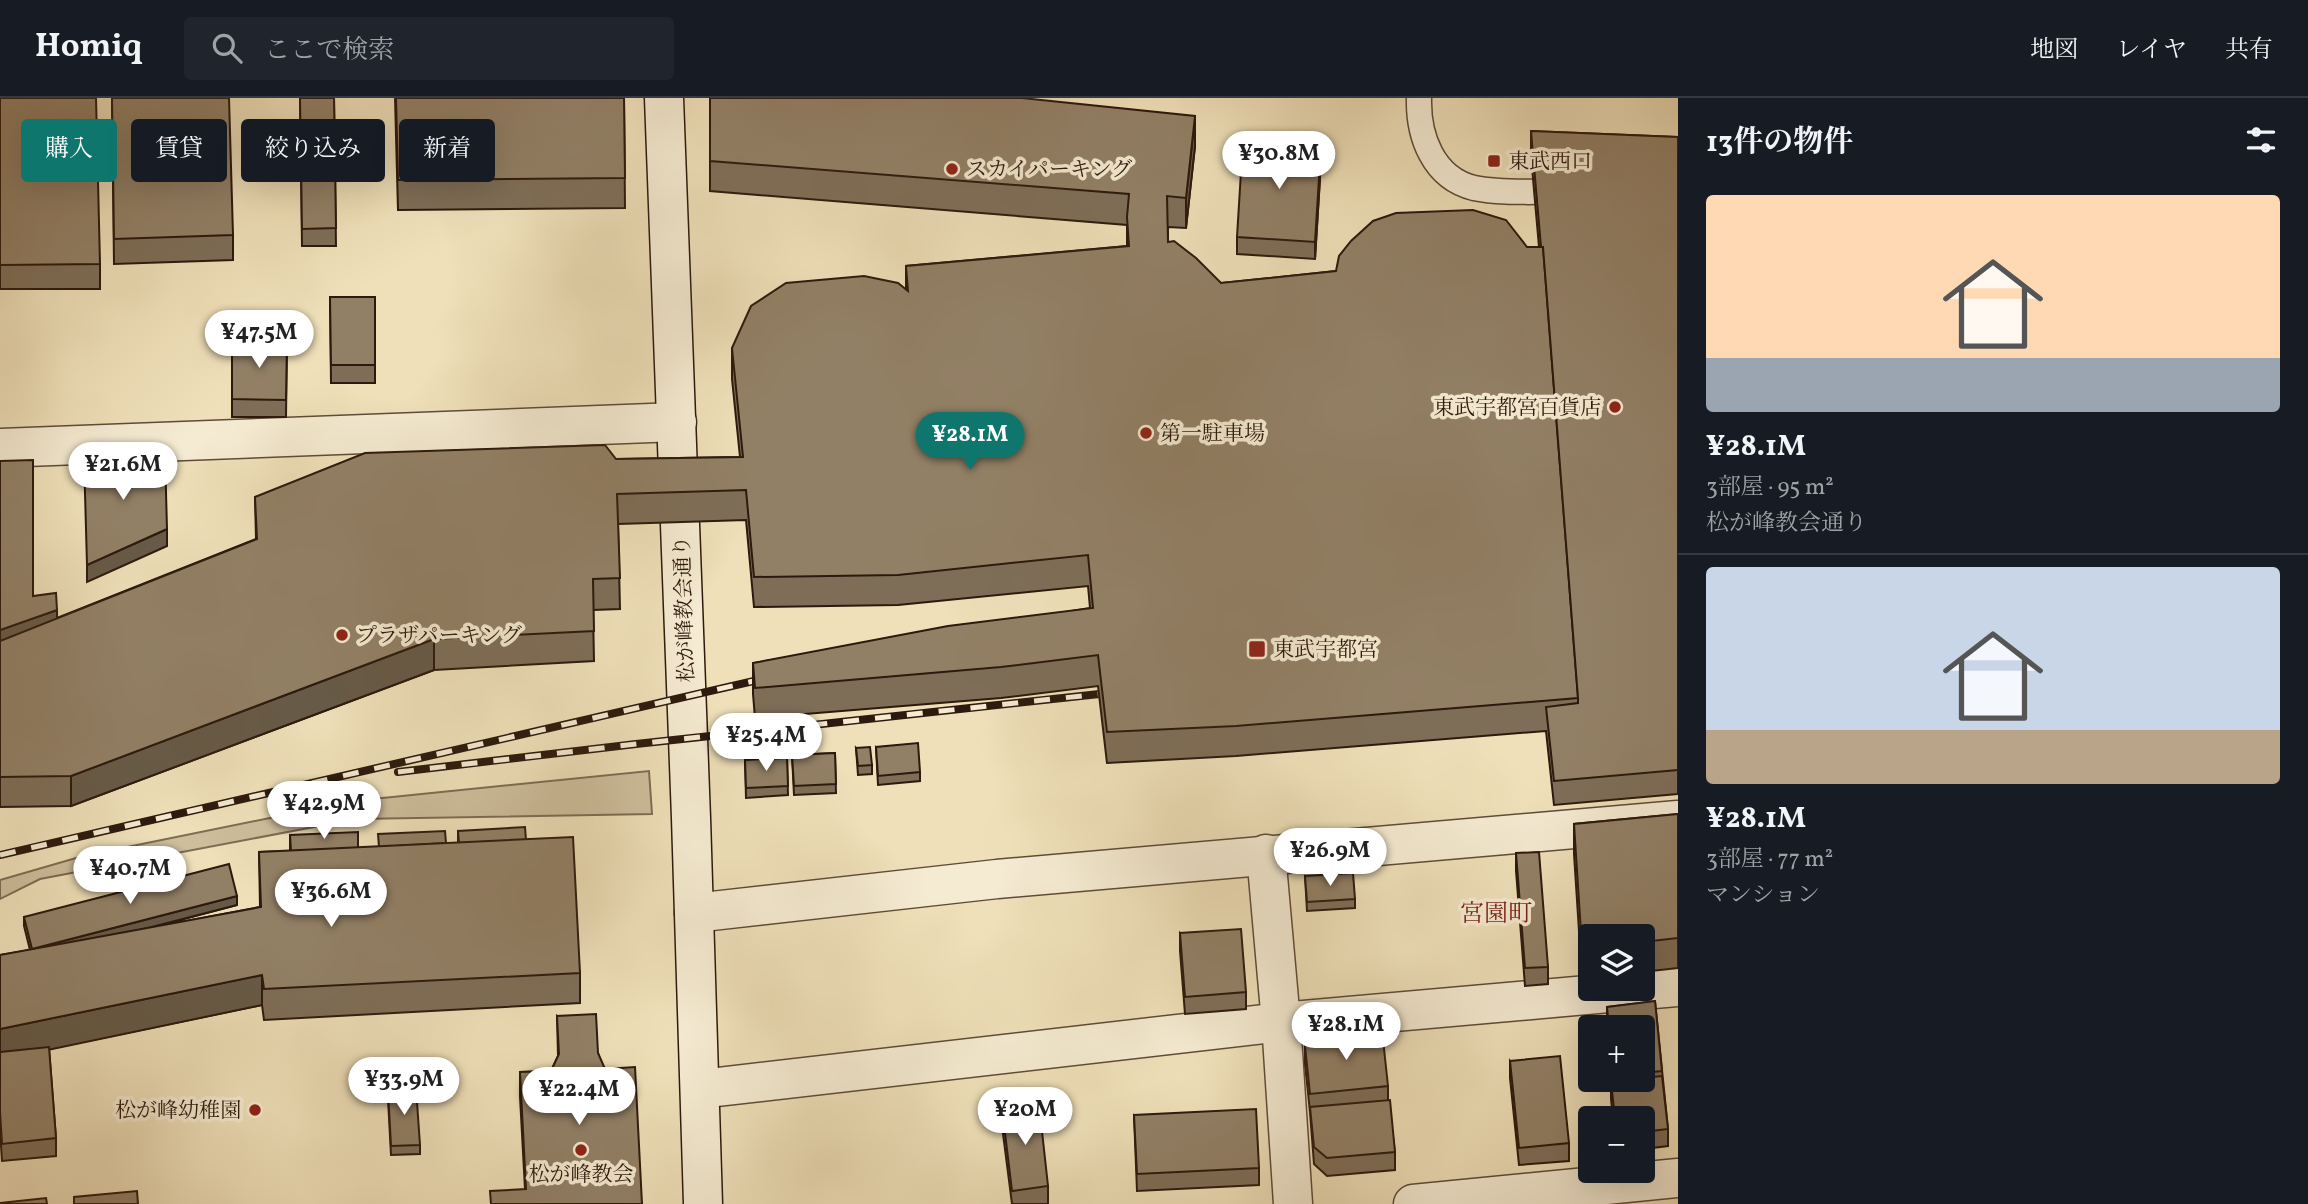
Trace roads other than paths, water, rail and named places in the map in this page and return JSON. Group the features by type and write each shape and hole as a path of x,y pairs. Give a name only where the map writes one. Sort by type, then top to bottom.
{"street":[{"name":"松が峰教会通り","path":"664,98 703,1204"},
{"path":"0,448 677,422"},
{"path":"694,913 983,881 1266,854 1678,820"},
{"path":"1266,854 1293,1204"},
{"path":"699,1089 1281,1022 1678,987"},
{"path":"1413,1204 1568,1196 1678,1178"}],"lane":[{"path":"1419,98 1418,119 1432,158 1458,181 1474,188 1594,193"}],"railway":[{"path":"0,855 771,677"},
{"path":"398,772 1118,692"}],"place":[{"name":"東武西口","path":"1494,161"},
{"name":"スカイパーキング","path":"952,169"},
{"name":"東武宇都宮百貨店","path":"1615,407"},
{"name":"第一駐車場","path":"1146,433"},
{"name":"プラザパーキング","path":"342,635"},
{"name":"東武宇都宮","path":"1257,649"},
{"name":"松が峰幼稚園","path":"255,1110"},
{"name":"松が峰教会","path":"581,1150"}],"district":[{"name":"宮園町","path":"1496,913"}]}
